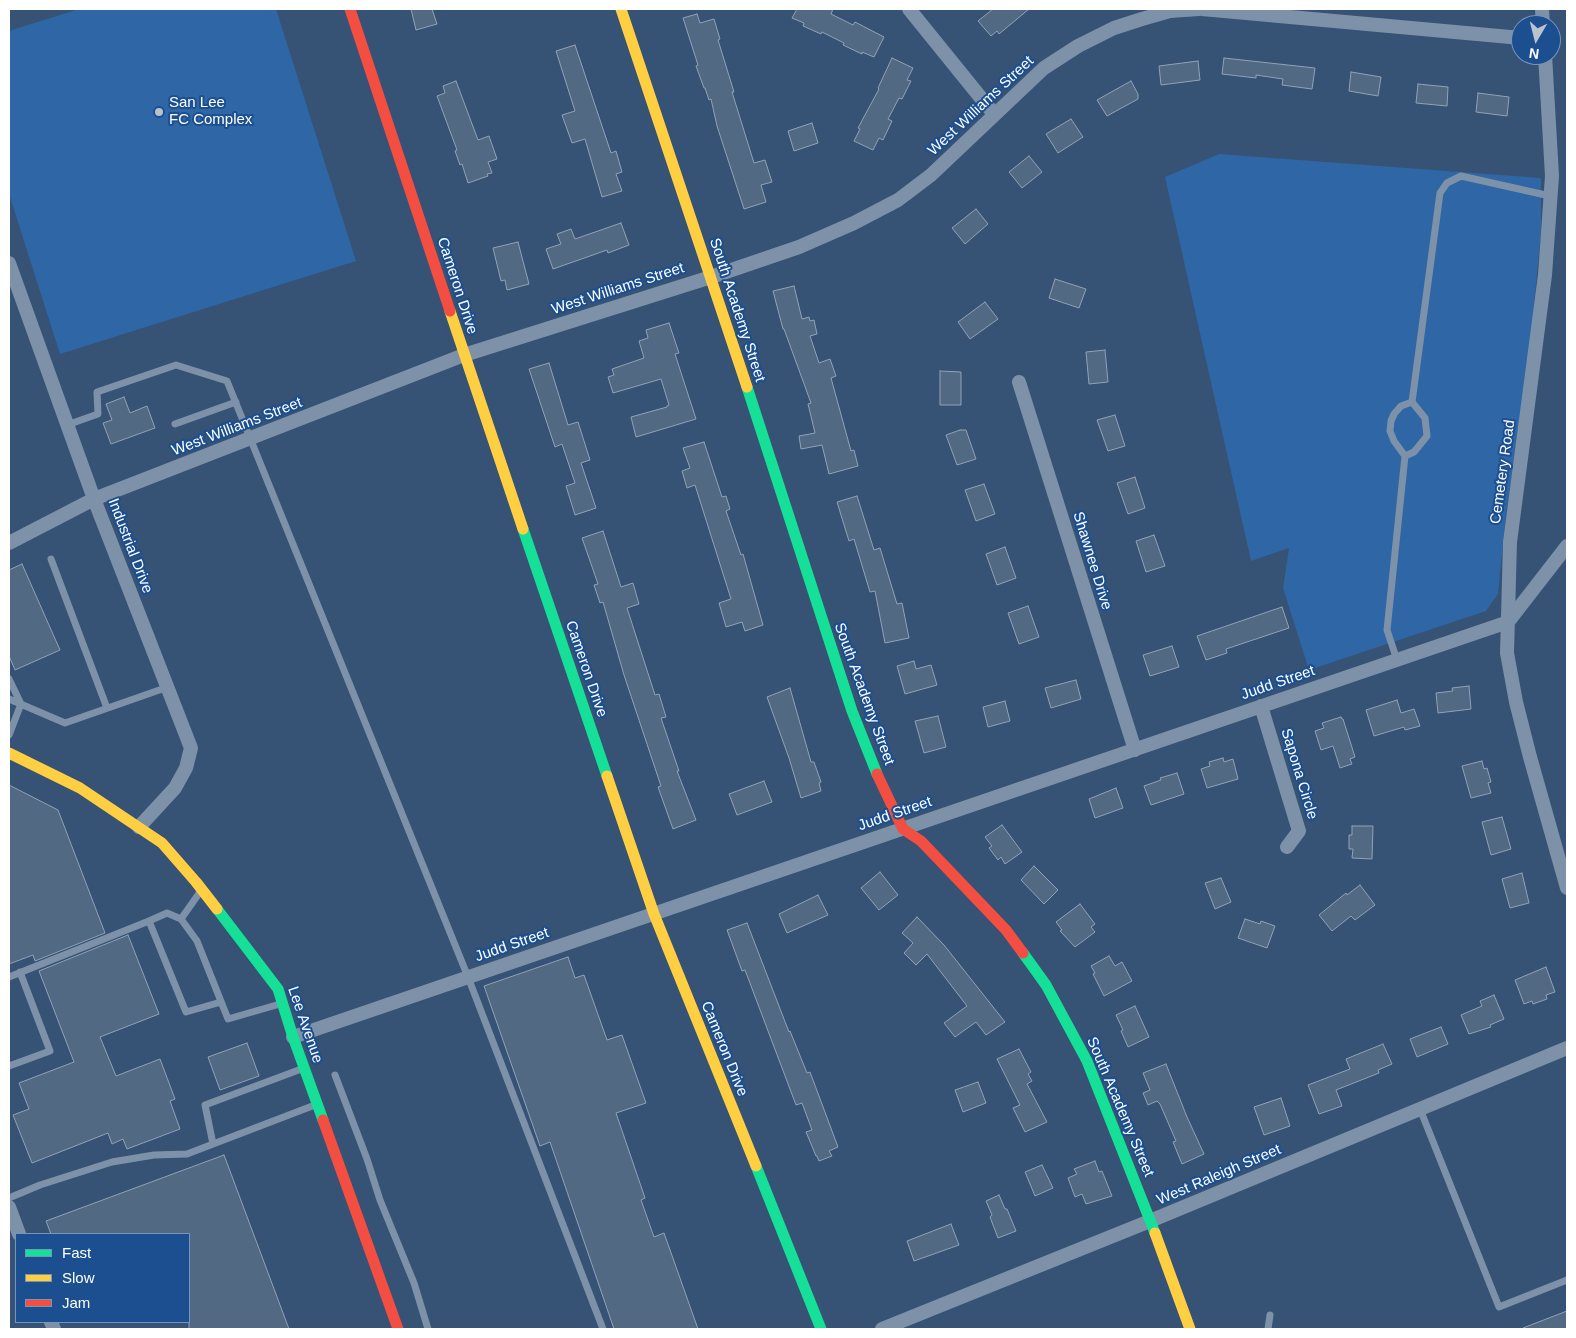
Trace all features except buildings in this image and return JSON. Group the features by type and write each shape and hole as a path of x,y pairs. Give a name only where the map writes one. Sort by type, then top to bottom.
{"street":[{"name":"Cameron Drive","path":"350,9 464,355 654,914 821,1329"},
{"name":"South Academy Street","path":"621,9 711,277 852,711 874,768 903,828 921,841 1006,930 1046,986 1088,1061 1190,1329"},
{"path":"909,9 994,114"},
{"name":"West Williams Street","path":"9,543 94,499 464,355 711,277 799,247 854,223 898,200 931,176 1044,68 1078,46 1114,28 1170,11 1200,9 1511,37"},
{"name":"Cemetery Road","path":"1546,65 1552,176 1545,275 1510,542 1507,653 1516,702 1567,888"},
{"name":"Industrial Drive","path":"9,263 94,499 191,748 186,768 175,788 139,827"},
{"name":"Shawnee Drive","path":"1019,382 1135,750"},
{"path":"1508,622 1567,546"},
{"name":"Judd Street","path":"293,1037 1508,622"},
{"name":"Sapona Circle","path":"1261,706 1299,831 1287,847"},
{"name":"Lee Avenue","path":"9,753 80,788 162,844 202,890 278,989 293,1037 398,1329"},
{"name":"West Raleigh Street","path":"882,1329 1150,1221 1567,1048"},
{"path":"9,1207 19,1233"}],"lane":[{"path":"1405,456 1414,452 1427,436 1425,418 1412,402 1440,193 1447,183 1460,176 1550,196"},
{"path":"67,425 98,414 96,392 176,365 227,381 468,977 603,1329"},
{"path":"175,424 236,402"},
{"path":"1397,660 1387,630 1405,456 1394,441 1390,431 1394,414 1401,406 1412,402"},
{"path":"50,560 107,708"},
{"path":"9,679 21,704 9,734"},
{"path":"9,699 65,722 168,687"},
{"path":"181,919 202,890"},
{"path":"9,977 149,922 167,912 181,919 197,941 228,1019 283,1004"},
{"path":"149,922 186,1012 221,1002"},
{"path":"9,1066 50,1051 20,972"},
{"path":"213,1144 205,1104 304,1068"},
{"path":"335,1076 367,1159 380,1200 414,1283 428,1329"},
{"path":"9,1198 40,1185 112,1162 154,1154 187,1154 317,1105"},
{"path":"1420,1109 1499,1307 1567,1280"},
{"path":"1268,1329 1270,1315"}],"shaded area":[{"name":"San Lee FC Complex","path":"79,9 276,9 356,261 60,354 9,194 9,31"},
{"path":"1219,154 1541,178 1541,231 1528,369 1506,513 1498,594 1486,611 1309,670 1283,588 1289,548 1251,561 1165,177"}],"traffic: fast":[{"path":"747,387 852,711 877,774"},
{"path":"523,529 607,776"},
{"path":"217,909 278,989 323,1120"},
{"path":"1023,953 1046,985 1087,1061 1155,1233"},
{"path":"756,1166 821,1329"}],"traffic: slow":[{"path":"621,9 747,387"},
{"path":"450,311 523,529"},
{"path":"9,753 80,788 162,843 217,909"},
{"path":"607,776 654,914 756,1166"},
{"path":"1155,1233 1190,1329"}],"traffic: jam":[{"path":"350,9 450,311"},
{"path":"877,774 903,829 921,841 1006,930 1023,953"},
{"path":"323,1120 398,1329"}],"place":[{"name":"San Lee FC Complex","path":"159,112"}]}
